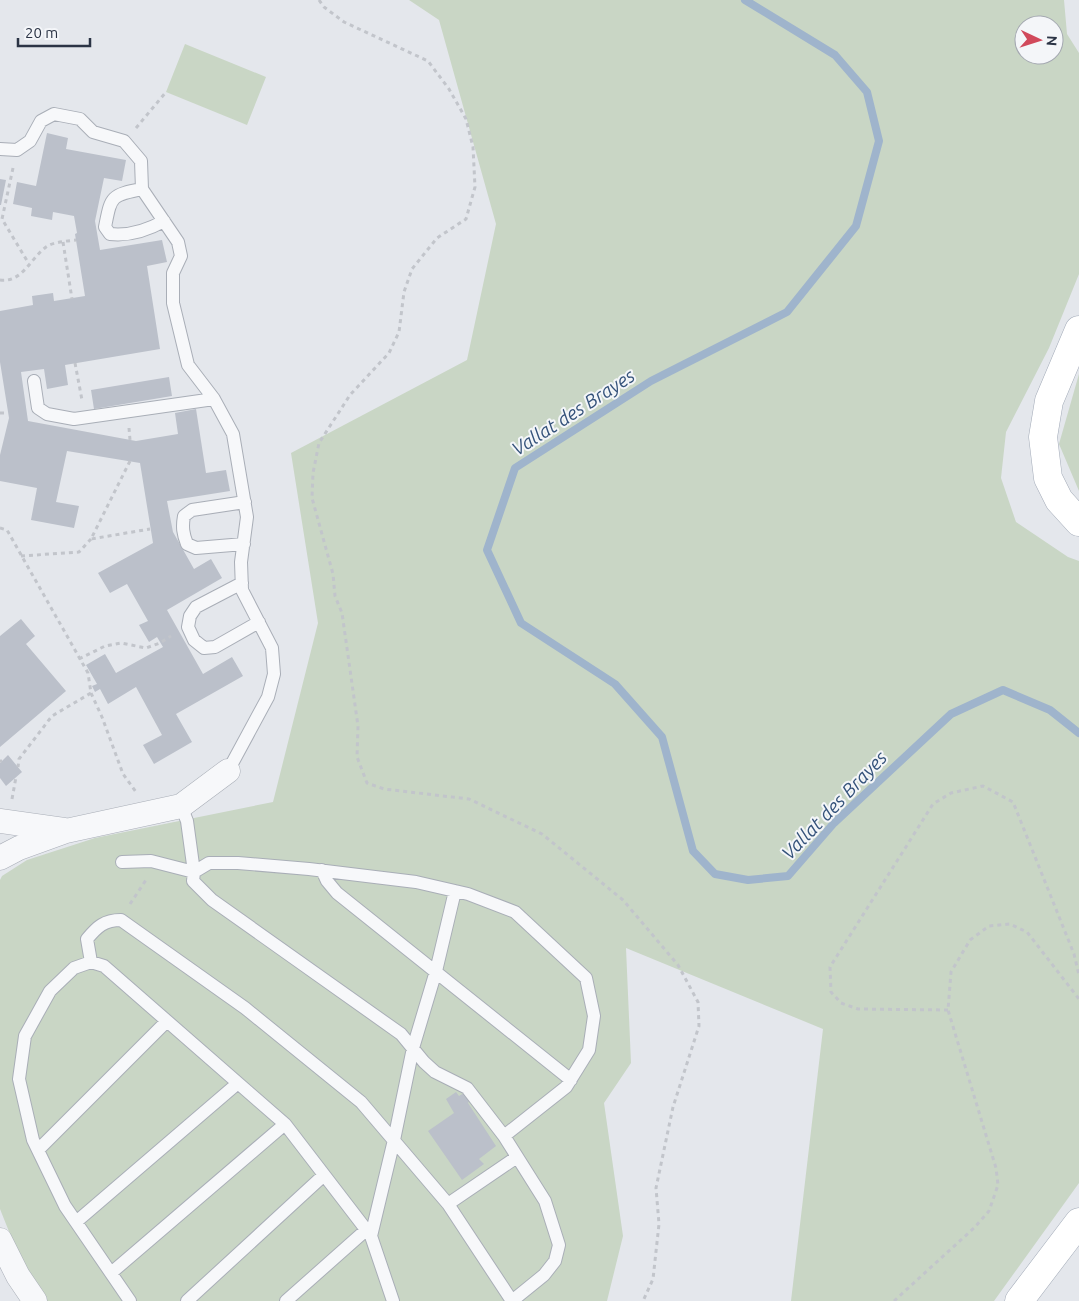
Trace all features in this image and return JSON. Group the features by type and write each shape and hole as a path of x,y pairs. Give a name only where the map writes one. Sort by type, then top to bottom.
{"main road":[{"path":"1079,330 1049,401 1043,437 1048,478 1060,500 1079,522"},
{"path":"1019,1301 1079,1222"},
{"path":"1040,1301 1079,1249"}],"street":[{"path":"0,858 19,848 66,830 181,806 228,771"},
{"path":"6,811 66,830"},
{"path":"0,1240 18,1276 35,1301"},
{"path":"0,1273 17,1301"}],"lane":[{"path":"0,149 17,150 30,141 41,121 54,114 80,119 93,132 124,141 141,161 142,190 178,242 181,256 173,273 172,303 188,365 214,399 233,434 248,517 241,562 242,590 272,648 274,674 268,697 228,771"},
{"path":"142,190 121,193 110,203 106,228 110,234 117,235 149,229 164,221"},
{"path":"34,382 38,408 47,414 74,419 214,399"},
{"path":"244,502 192,510 184,516 182,525 187,544 196,548 244,544"},
{"path":"242,582 196,607 190,616 188,627 194,640 204,648 215,647 259,622"},
{"path":"92,962 87,939 97,927 109,920 120,920 245,1008 361,1102 448,1204 512,1301 544,1275 555,1261 559,1245 545,1201 504,1136 467,1088 434,1072 401,1034 212,900 193,881 194,872 187,821 181,806"},
{"path":"122,862 151,861 194,872 209,864 238,863 322,870 416,882 468,894 515,912 586,978 594,1016 589,1050 566,1087 504,1136"},
{"path":"322,870 326,881 337,893 570,1080"},
{"path":"286,1301 368,1233 394,1140 413,1048 436,971 455,891"},
{"path":"130,1301 65,1206 33,1140 19,1079 25,1036 50,991 74,968 92,962 104,966 285,1124 368,1233 393,1301"},
{"path":"38,1150 167,1021"},
{"path":"76,1222 238,1083"},
{"path":"111,1273 285,1124"},
{"path":"448,1204 516,1157"},
{"path":"187,1301 324,1175"}],"path":[{"path":"319,0 324,7 344,22 404,48 428,61 449,89 466,119 473,147 475,187 466,219 437,238 412,269 404,292 399,332 389,353 350,395 319,443 313,474 312,498 333,574 335,596 342,613 358,726 357,758 367,783 384,789 469,799 542,834 623,900 678,965 698,1002 699,1026 673,1107 656,1188 658,1224 653,1279 643,1301"},
{"path":"124,141 166,92"},
{"path":"17,150 2,219 29,264"},
{"path":"0,280 5,281 18,277 48,246 76,240"},
{"path":"63,242 72,298"},
{"path":"75,363 86,418"},
{"path":"0,413 8,413"},
{"path":"21,556 79,552 91,539 130,461"},
{"path":"0,528 7,530 88,673 91,693 124,774 142,800 147,813"},
{"path":"91,539 150,529"},
{"path":"79,659 105,646 121,643 146,648 160,643 172,635"},
{"path":"14,762 18,765 19,759 52,716 91,693"},
{"path":"6,811 16,777"},
{"path":"948,1010 858,1009 841,1003 831,992 830,967 933,804 951,793 983,786 1013,802 1074,954 1079,975"},
{"path":"120,920 157,862"},
{"path":"894,1301 974,1228 989,1211 998,1185 996,1168 948,1010 951,972 970,940 989,926 1010,924 1027,932 1079,999"}],"green space":[{"path":"409,0 1064,0 1067,34 1079,53 1079,274 1049,348 1006,432 1001,478 1016,522 1068,557 1079,561 1079,1183 994,1301 791,1301 823,1029 626,948 631,1063 604,1103 623,1236 607,1301 47,1301 24,1269 0,1209 0,880 2,876 27,860 95,838 273,802 318,623 291,453 467,360 496,224 439,20"},
{"path":"185,44 266,77 247,125 166,92"},
{"path":"1079,374 1079,491 1059,444"}],"building":[{"path":"47,133 68,138 66,149 126,160 122,181 104,178 95,221 100,250 162,240 167,262 147,266 160,349 65,365 68,385 47,389 44,369 21,372 28,421 136,441 178,434 175,413 196,409 206,473 226,470 230,491 167,501 173,532 194,569 211,559 222,578 167,610 203,674 232,657 243,676 176,714 192,742 154,764 143,745 162,735 136,687 108,704 100,689 95,692 92,686 97,684 86,665 105,654 116,673 163,647 157,637 149,642 139,625 148,621 127,584 110,593 98,573 153,543 140,463 67,451 56,502 79,506 74,528 31,520 37,488 0,481 0,455 9,418 0,362 0,311 33,305 32,296 53,293 54,301 85,296 74,216 53,212 52,220 31,216 32,208 13,204 17,182 36,186"},
{"path":"0,179 6,180 1,205 0,205"},
{"path":"169,377 172,396 94,409 91,390"},
{"path":"21,619 35,636 26,644 66,691 0,747 0,636"},
{"path":"8,755 22,772 6,786 0,778 0,763"},
{"path":"456,1092 459,1096 464,1093 469,1101 468,1103 496,1146 479,1159 484,1164 462,1180 428,1131 454,1113 446,1099"}],"waterway":[{"name":"Vallat des Brayes","path":"745,0 835,55 867,92 879,141 856,226 787,312 651,381 515,468 487,550 521,623 615,684 662,737 693,851 715,874 748,880 788,876 834,823 951,714 1003,690 1050,710 1079,733"}]}
